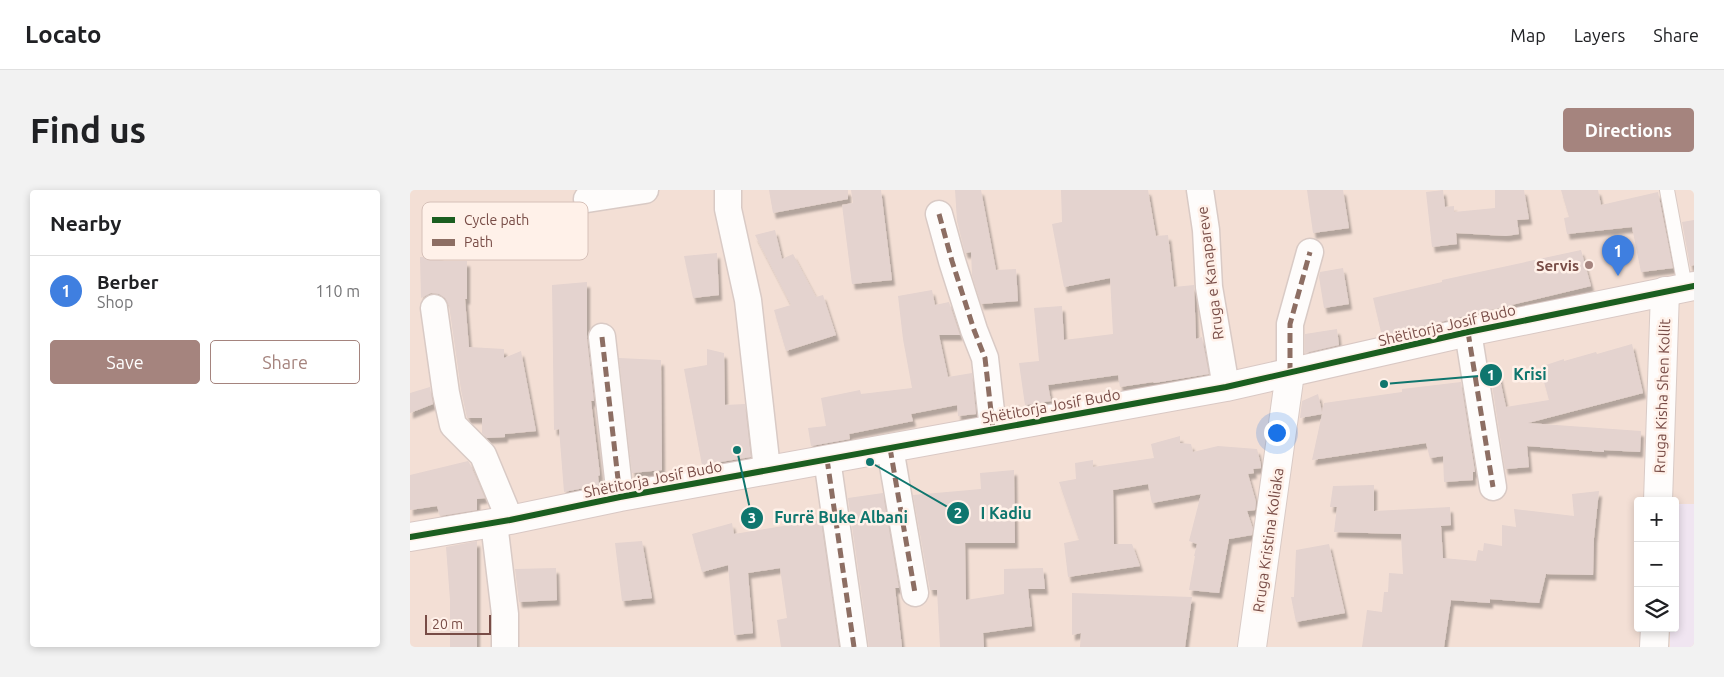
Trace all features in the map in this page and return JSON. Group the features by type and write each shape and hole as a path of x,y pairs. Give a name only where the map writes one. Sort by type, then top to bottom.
{"main road":[{"name":"Shëtitorja Josif Budo","path":"410,537 502,522 620,496 1226,386 1468,332 1681,288"},
{"name":"Rruga Kisha Shen Kollit","path":"1658,497 1681,288"},
{"name":"Rruga Kristina Koliaka","path":"1252,647 1290,373"},
{"path":"1654,647 1655,632"}],"street":[{"path":"587,199 645,190"},
{"name":"Rruga e Kanapareve","path":"1200,190 1206,230 1209,287 1226,386"},
{"path":"727,196 748,300 767,470"},
{"path":"939,214 974,330 985,358 993,429"},
{"path":"1290,373 1290,324 1310,252"},
{"path":"434,308 446,393 453,425 483,455 502,522 505,647"},
{"path":"1468,332 1493,488"},
{"path":"602,338 620,496"},
{"path":"890,448 915,593"},
{"path":"827,459 854,647"}],"lane":[{"path":"1667,190 1681,288"}],"shaded area":[{"path":"410,190 1694,190 1694,647 410,647"},
{"path":"1679,504 1694,504 1694,647 1670,647 1670,632 1679,632"}],"building":[{"path":"769,190 848,190 848,199 773,213"},
{"path":"851,190 881,190 892,280 852,284 842,205 853,203"},
{"path":"955,190 981,190 996,270 1016,269 1018,301 981,304 972,275 971,252 965,253 957,221"},
{"path":"1061,190 1148,190 1156,236 1168,235 1174,287 1194,285 1196,339 1202,337 1209,374 1120,387 1118,375 1048,385 1051,401 1025,405 1019,363 1039,361 1034,308 1062,306 1064,340 1113,334 1110,278 1064,287 1052,224 1062,222"},
{"path":"1307,190 1343,190 1349,228 1313,233"},
{"path":"1443,190 1445,207 1454,206 1454,212 1495,208 1495,190 1524,190 1529,219 1517,220 1519,234 1506,236 1456,233 1457,244 1432,247 1426,192"},
{"path":"1561,190 1598,190 1601,205 1658,192 1673,268 1641,272 1632,227 1567,234 1564,218 1569,217"},
{"path":"1694,220 1694,265 1690,266 1682,222"},
{"path":"775,230 782,259 793,254 816,297 823,295 836,335 786,351 774,310 791,305 755,235"},
{"path":"1581,250 1591,286 1382,336 1373,298 1442,282 1442,280"},
{"path":"717,253 719,295 693,298 684,256"},
{"path":"420,257 422,257 422,260 467,261 467,299 465,299 469,347 504,349 504,358 521,351 536,431 505,434 505,437 487,438 482,433 482,418 467,418 461,390 449,305 445,298 439,294 431,293 421,298"},
{"path":"1343,268 1349,304 1324,308 1319,277 1320,272"},
{"path":"587,282 587,339 594,401 591,401 600,475 598,476 599,485 564,492 559,429 554,430 552,285"},
{"path":"932,290 935,305 949,302 960,335 939,335 948,377 972,373 976,414 958,416 957,405 911,414 913,421 849,434 850,439 811,446 808,428 826,426 821,398 860,390 861,394 912,388 903,339 898,296"},
{"path":"1337,329 1339,345 1305,353 1305,334"},
{"path":"1632,344 1643,393 1528,423 1641,431 1640,452 1604,450 1604,452 1527,446 1529,467 1505,469 1490,372 1498,370 1506,407 1549,400 1540,367 1564,359 1564,361 1596,352 1597,354"},
{"path":"707,349 724,353 725,405 745,404 751,457 702,465 684,369 707,365"},
{"path":"619,358 661,360 662,470 632,473"},
{"path":"1461,382 1475,472 1473,472 1473,480 1444,482 1443,456 1430,458 1426,443 1312,460 1322,414 1300,418 1302,401 1318,394 1322,412 1324,403 1402,392 1402,389"},
{"path":"430,387 433,404 410,413 410,393"},
{"path":"1180,436 1180,443 1191,444 1193,452 1218,446 1257,449 1261,465 1261,468 1253,469 1254,473 1248,474 1256,502 1255,510 1247,511 1253,529 1252,535 1229,539 1219,593 1189,590 1197,544 1189,541 1201,494 1152,503 1148,484 1113,490 1114,544 1132,544 1140,566 1068,577 1064,543 1079,540 1059,482 1076,479 1075,463 1093,460 1093,467 1154,458 1151,444"},
{"path":"468,461 485,498 477,499 477,510 440,516 437,506 410,510 410,475"},
{"path":"1014,470 1015,543 965,543 966,600 1004,594 1004,569 1043,568 1045,589 1028,589 1032,626 983,633 984,647 940,647 937,590 930,590 913,495 981,489 980,473"},
{"path":"1374,485 1374,511 1450,507 1451,525 1441,526 1443,558 1476,561 1478,550 1483,551 1484,543 1502,546 1502,525 1516,527 1514,509 1574,516 1572,494 1599,491 1594,538 1593,575 1546,574 1539,603 1490,599 1490,603 1451,600 1444,647 1362,647 1367,610 1382,612 1384,592 1388,592 1389,573 1403,574 1401,534 1334,532 1337,507 1330,507 1333,486"},
{"path":"883,493 899,588 895,588 902,647 869,647 848,498"},
{"path":"821,520 839,647 781,647 777,620 787,618 780,568 748,573 753,633 734,635 728,565 702,572 692,534 732,523 734,534"},
{"path":"477,541 477,647 450,647 450,600 446,547"},
{"path":"642,541 652,598 622,601 615,543"},
{"path":"1329,544 1345,613 1296,622 1291,597 1294,597 1296,550"},
{"path":"556,568 557,600 519,602 515,569"},
{"path":"1072,593 1192,597 1185,647 1080,647 1081,633 1072,635"}],"marked path":[{"path":"939,214 974,330 985,358 993,429"},
{"path":"1290,373 1290,324 1310,252"},
{"path":"1468,332 1493,487"},
{"path":"602,337 620,497"},
{"path":"890,448 915,593"},
{"path":"827,459 854,647"}],"cycle path":[{"path":"410,537 1226,387 1468,332 1694,286"}],"place":[{"name":"Servis","path":"1589,265"},
{"name":"Berber","path":"1618,276"},
{"name":"Krisi","path":"1384,384"},
{"name":"Furrë Buke Albani","path":"737,450"},
{"name":"I Kadiu","path":"870,462"}]}
